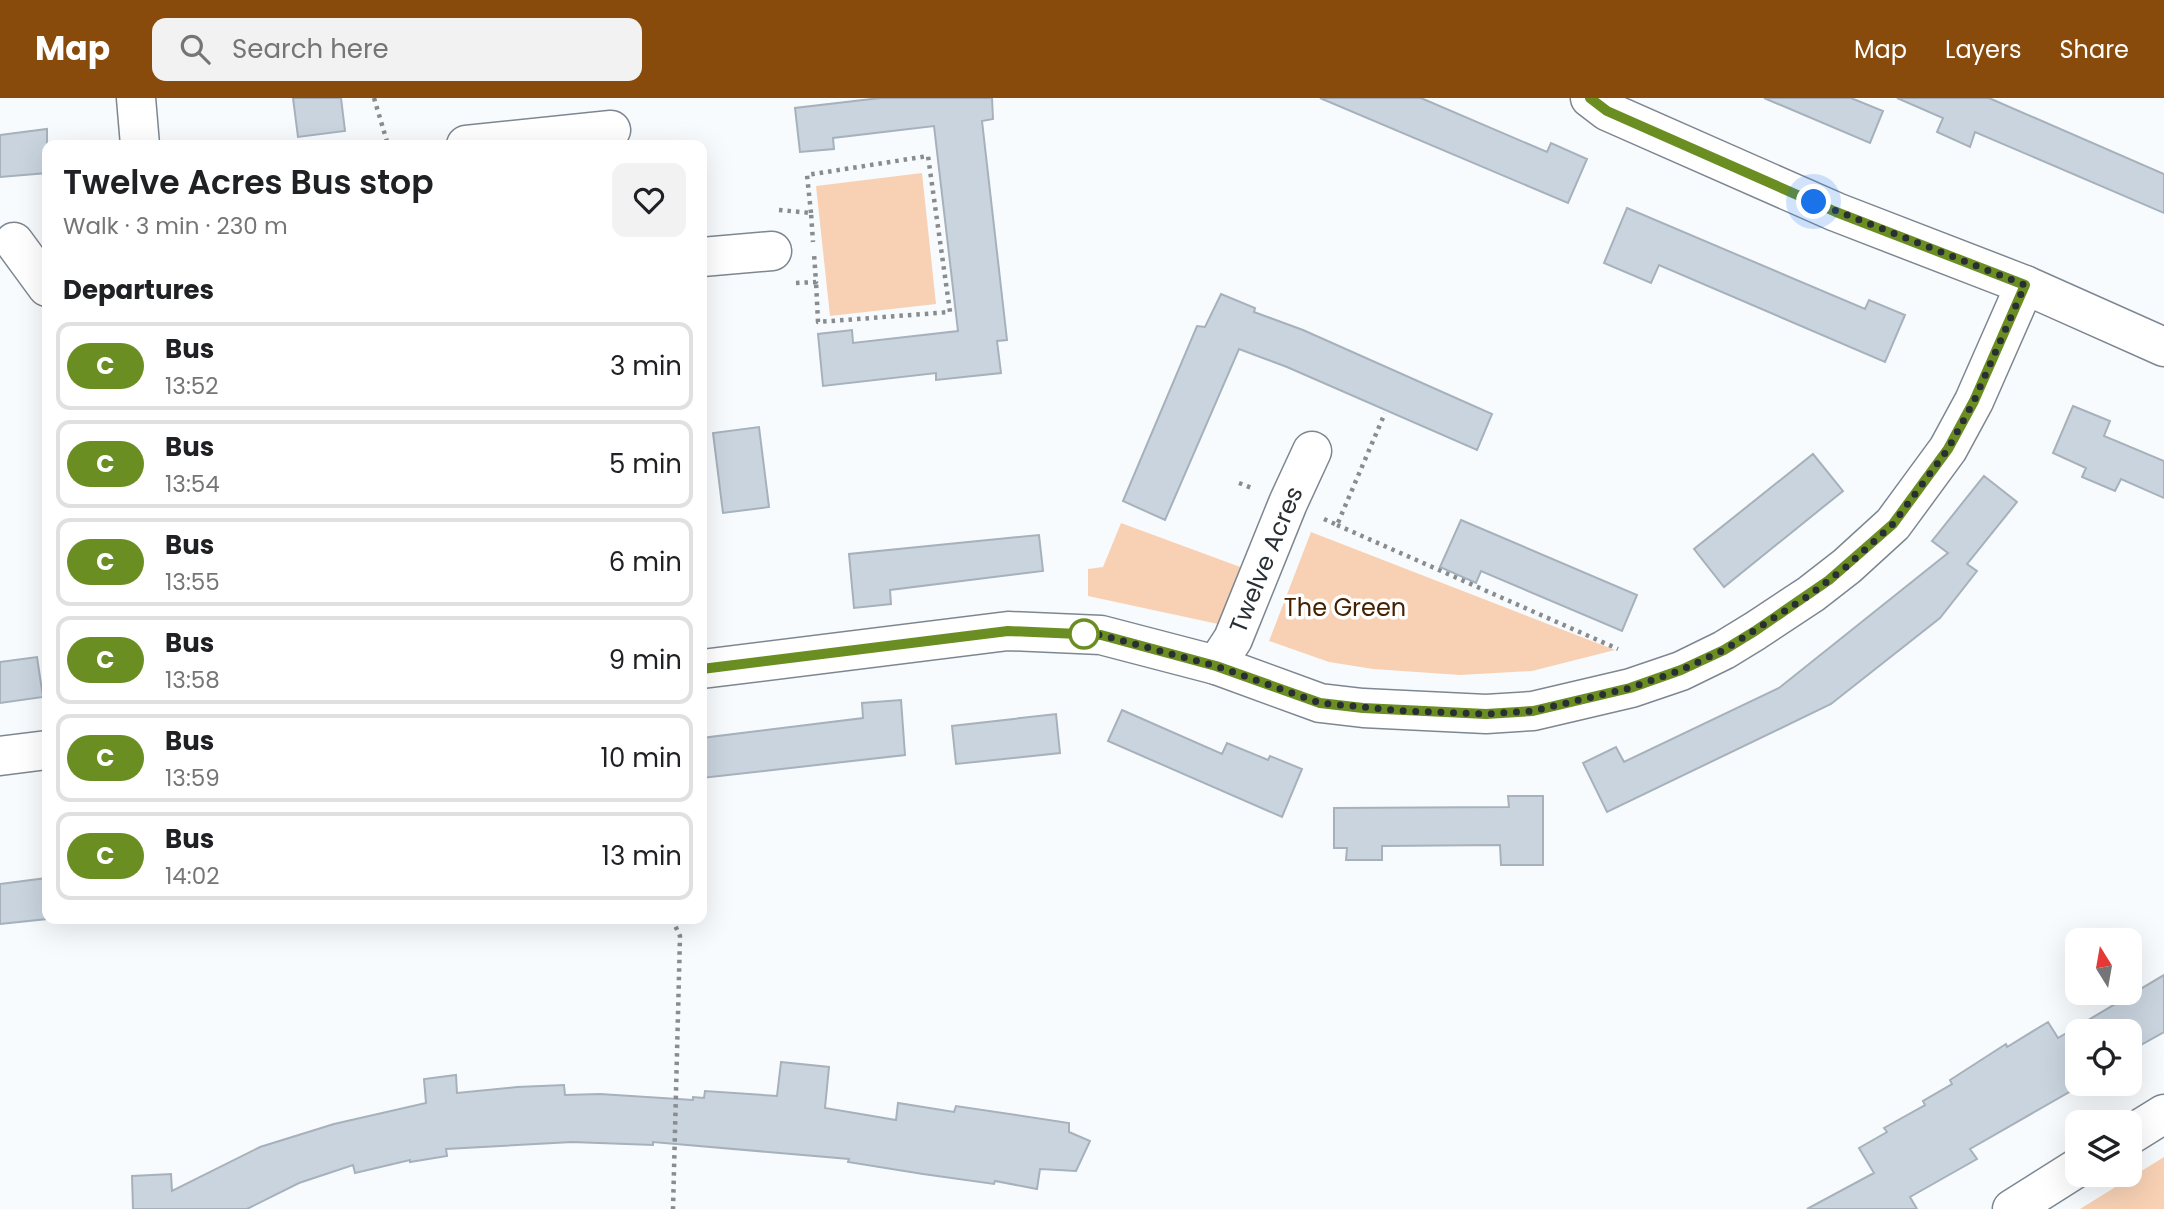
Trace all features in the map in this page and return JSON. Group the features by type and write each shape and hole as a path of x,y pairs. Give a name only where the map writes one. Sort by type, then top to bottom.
{"street":[{"path":"136,98 140,140"},
{"path":"1590,98 1607,111 1836,212 2025,285 2164,347"},
{"path":"500,140 610,124"},
{"path":"14,242 42,280"},
{"path":"707,257 772,251"},
{"path":"707,668 1008,631 1101,635 1216,666 1320,703 1405,711 1486,714 1533,711 1630,688 1724,650 1811,594 1893,524 1948,449 1974,401 2025,285"},
{"name":"Twelve Acres","path":"1216,666 1233,639 1312,451"},
{"path":"0,756 42,751"},
{"path":"2142,1128 2164,1114"},
{"path":"2012,1209 2065,1176"}],"path":[{"path":"374,98 387,140"},
{"path":"811,213 807,175 928,156 950,312 818,322 816,282"},
{"path":"1337,525 1621,650"},
{"path":"673,1209 680,936 674,924"}],"green space":[{"path":"922,173 936,304 830,316 816,186"},
{"name":"The Green","path":"1121,523 1243,568 1218,624 1088,596 1088,569 1103,567"},
{"name":"The Green","path":"1311,532 1615,650 1532,671 1460,675 1373,669 1329,662 1269,641"},
{"path":"2164,1157 2164,1209 2080,1209 2116,1187 2142,1187 2142,1171"}],"building":[{"path":"293,98 341,98 345,131 298,137"},
{"path":"880,98 992,98 993,119 982,121 1007,340 997,341 1001,373 936,380 936,373 823,386 818,334 852,330 853,343 958,331 934,126 833,138 834,149 800,152 795,108"},
{"path":"1320,98 1421,98 1547,152 1551,143 1587,159 1568,203"},
{"path":"1764,98 1851,98 1883,111 1870,143"},
{"path":"1897,98 1989,98 2164,174 2164,213 1975,132 1970,147 1937,132 1943,118"},
{"path":"47,129 47,140 42,140 42,173 0,177 0,135"},
{"path":"1627,208 1865,309 1869,300 1905,315 1885,362 1659,265 1651,283 1604,263"},
{"path":"1221,294 1255,308 1254,312 1303,330 1492,414 1477,450 1287,367 1239,349 1165,520 1123,501 1197,326 1205,327"},
{"path":"2073,406 2110,421 2104,436 2164,461 2164,498 2121,479 2115,491 2082,477 2086,468 2053,453"},
{"path":"759,427 769,507 723,513 713,433"},
{"path":"1813,454 1843,491 1724,587 1694,549"},
{"path":"1984,476 2017,502 1967,564 1977,571 1940,618 1831,704 1607,812 1583,763 1616,747 1624,762 1779,688 1948,553 1932,541"},
{"path":"1461,520 1637,595 1622,631 1481,571 1476,583 1440,567"},
{"path":"1039,535 1043,571 890,590 891,604 854,608 849,554"},
{"path":"37,657 42,697 0,703 0,662"},
{"path":"901,700 905,755 707,777 707,737 863,718 862,703"},
{"path":"1122,710 1222,754 1227,743 1268,760 1270,756 1302,769 1282,817 1108,741"},
{"path":"1056,714 1060,753 956,764 952,726"},
{"path":"1508,796 1543,796 1543,865 1501,865 1500,845 1382,846 1382,860 1346,860 1347,848 1334,848 1334,808 1509,807"},
{"path":"42,879 42,920 0,924 0,884"},
{"path":"2164,975 2164,1032 2142,1044 2142,1019 2090,1019 2114,1005 2142,1005 2142,988"},
{"path":"2048,1022 2058,1038 2065,1034 2065,1094 1970,1149 1977,1159 1910,1197 1917,1209 1807,1209 1874,1173 1859,1148 1887,1132 1884,1128 1925,1105 1923,1101 1952,1084 1950,1080 2006,1044 2007,1047"},
{"path":"781,1062 829,1067 825,1108 896,1120 898,1103 954,1112 956,1106 1069,1123 1069,1132 1090,1141 1076,1171 1040,1169 1037,1189 848,1162 849,1159 653,1142 653,1145 572,1142 446,1149 447,1156 410,1160 355,1173 353,1165 299,1183 247,1209 133,1209 132,1176 171,1174 172,1191 260,1147 334,1124 426,1103 424,1079 456,1075 457,1093 564,1085 565,1095 600,1094 693,1100 693,1097 704,1098 705,1091 777,1096"}],"bus line":[{"name":"C","path":"707,668 1008,631 1056,631 1101,635 1216,666 1320,703 1405,711 1486,714 1533,711 1630,688 1681,670 1724,650 1755,631 1811,594 1893,524 1948,449 1974,401 2025,285 1836,212 1607,111 1590,98"}],"route":[{"path":"1084,634 1079,633 1101,635 1216,666 1320,703 1405,711 1486,714 1533,711 1630,688 1681,670 1724,650 1811,594 1893,524 1948,449 1974,401 2025,285 1814,202"}]}
